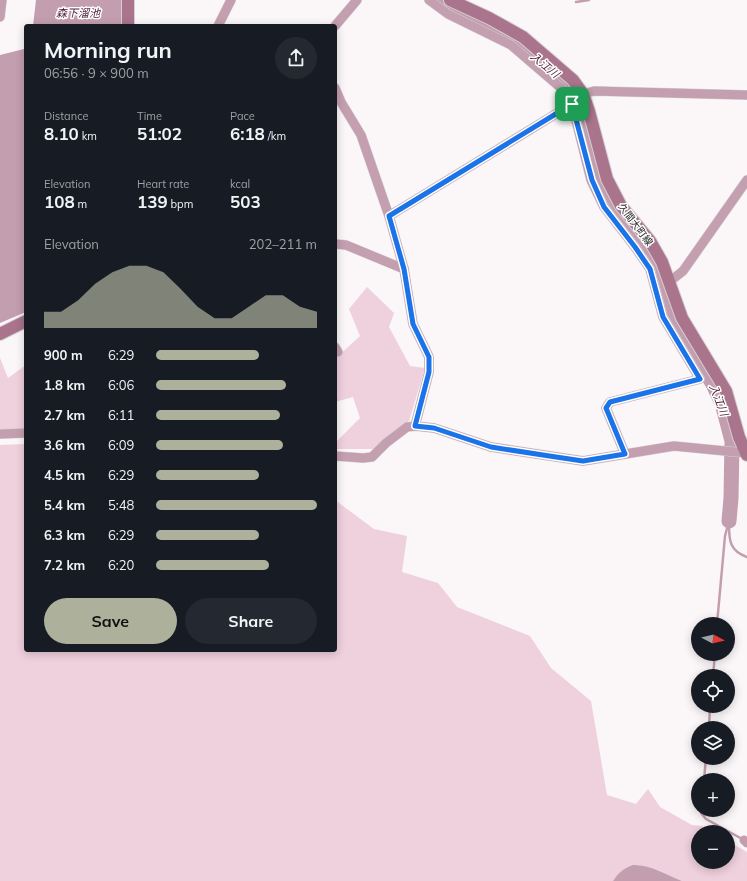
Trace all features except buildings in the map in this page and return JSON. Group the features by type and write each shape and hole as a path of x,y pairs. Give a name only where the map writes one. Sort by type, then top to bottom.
{"main road":[{"path":"128,0 128,24"},
{"name":"久間大町線","path":"450,0 489,18 523,37 573,80 583,94 607,179 621,206 650,241 662,262 682,318 726,391 738,437 739,452"},
{"path":"0,334 24,322"}],"street":[{"path":"0,17 2,0"},
{"path":"219,24 231,0"},
{"path":"337,24 357,0"},
{"path":"429,0 448,14 511,45 561,88 572,104 592,180 604,207 650,269 663,317 700,379 610,402 606,408 625,454"},
{"path":"389,216 572,104 583,94 594,90 747,95"},
{"path":"337,93 361,135 389,216 404,269 413,324 429,357 429,372 415,426"},
{"path":"669,282 683,271 747,180"},
{"path":"337,244 346,245 404,269"},
{"path":"337,456 363,458 372,457 386,443 407,427 415,426 434,428 491,447 583,461 674,446 739,452"},
{"path":"0,434 24,433"}],"shaded area":[{"path":"367,287 394,313 389,327 410,366 425,368 409,421 374,449 337,449 337,441 360,418 353,397 337,401 337,357 360,336 349,309"},
{"path":"0,358 8,378 24,366 24,429 0,429"},
{"path":"24,444 24,652 337,652 337,501 374,529 407,536 402,572 438,583 457,607 530,636 551,668 591,701 607,795 636,804 648,789 660,807 692,825 691,869 735,869 735,845 747,852 747,881 682,881 639,865 631,866 624,870 613,881 0,881 0,445"}],"water":[{"name":"森下溜池","path":"36,0 122,0 121,24 33,24"},
{"path":"24,49 24,313 0,323 0,55"},
{"path":"633,865 652,868 682,881 613,881 622,871"}],"waterway":[{"name":"入江川","path":"441,0 450,6 486,23 520,44 566,82 580,107 597,173 611,206 644,244 655,266 667,303 679,330 713,384 722,403 732,441 729,521"},
{"path":"576,2 589,0"},
{"path":"718,617 725,536 729,521"},
{"path":"729,525 729,536 732,545 737,552 747,557"},
{"path":"714,661 714,669"},
{"path":"709,721 710,713"},
{"path":"705,765 705,773"},
{"path":"704,817 744,840"},
{"path":"744,840 747,843"}],"route":[{"path":"572,104 592,180 604,207 650,269 663,317 700,379 610,402 606,408 625,454 583,461 491,447 434,428 415,426 429,372 429,357 425,345 413,324 404,269 389,216 572,104"}]}
